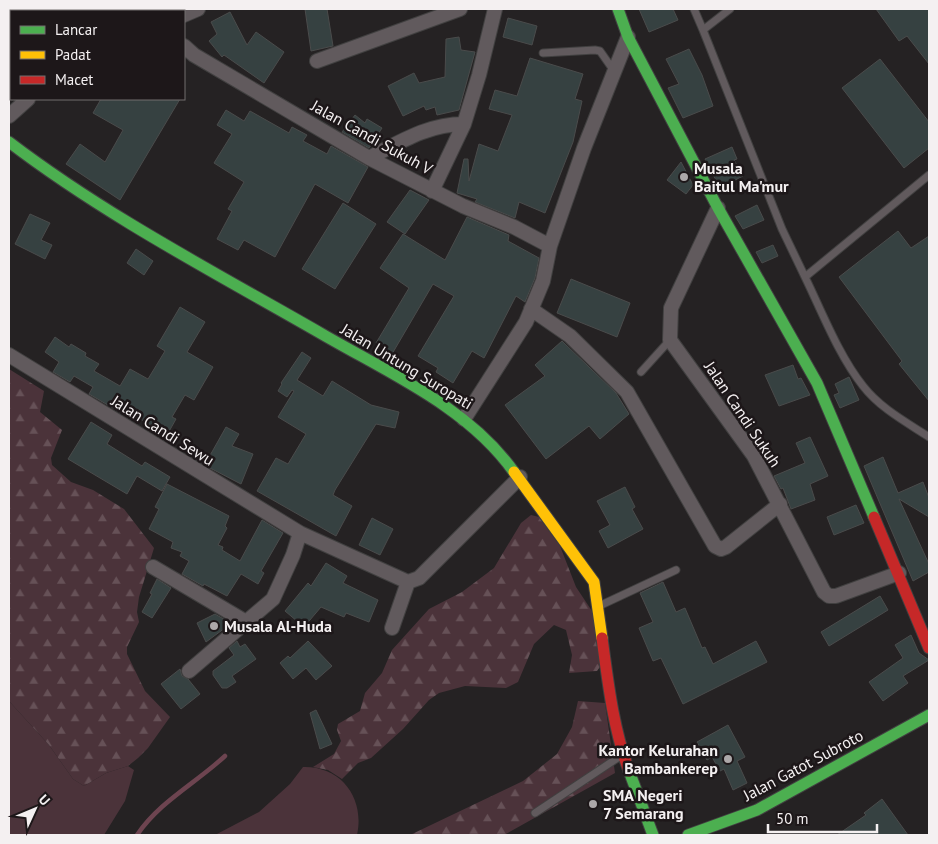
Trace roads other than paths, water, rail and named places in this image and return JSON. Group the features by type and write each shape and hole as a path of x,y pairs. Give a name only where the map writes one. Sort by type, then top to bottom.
{"main road":[{"path":"618,9 628,36 718,208 817,383 899,572 929,648"},
{"name":"Jalan Untung Suropati","path":"9,142 40,165 137,228 406,382 464,419 502,455 520,477 594,582 599,606 610,697 623,755 653,835"},
{"name":"Jalan Gatot Subroto","path":"688,835 757,810 929,715"}],"street":[{"path":"185,15 198,9"},
{"path":"317,61 460,9"},
{"path":"432,190 464,124 480,76 495,9"},
{"path":"464,419 526,322 532,309 543,281 550,246 628,36"},
{"name":"Jalan Candi Sukuh V","path":"185,47 194,55 369,158 550,246"},
{"path":"9,116 27,100"},
{"path":"369,158 422,130 446,124 464,124"},
{"path":"670,340 671,308 718,208"},
{"path":"532,309 570,336 627,392 715,546 721,549 726,547 780,504"},
{"name":"Jalan Candi Sukuh","path":"670,340 754,456 824,592 829,596 836,596 899,572"},
{"name":"Jalan Candi Sewu","path":"9,355 300,533 408,582"},
{"path":"392,628 408,582 419,578 520,477"},
{"path":"189,671 273,599 293,555 300,533"},
{"path":"153,567 246,622"}],"lane":[{"path":"694,9 782,228 845,357 863,387 888,411 929,437"},
{"path":"702,30 730,9"},
{"path":"543,53 600,51 614,71"},
{"path":"805,277 929,175"},
{"path":"641,372 670,340"},
{"path":"599,606 676,570"},
{"path":"534,813 623,755"}],"waterway":[{"path":"137,835 146,823 167,803 225,756"}],"place":[{"name":"Musala Baitul Ma'mur","path":"684,177"},
{"name":"Musala Al-Huda","path":"214,626"},
{"name":"Kantor Kelurahan Bambankerep","path":"728,759"},
{"name":"SMA Negeri 7 Semarang","path":"593,804"}]}
